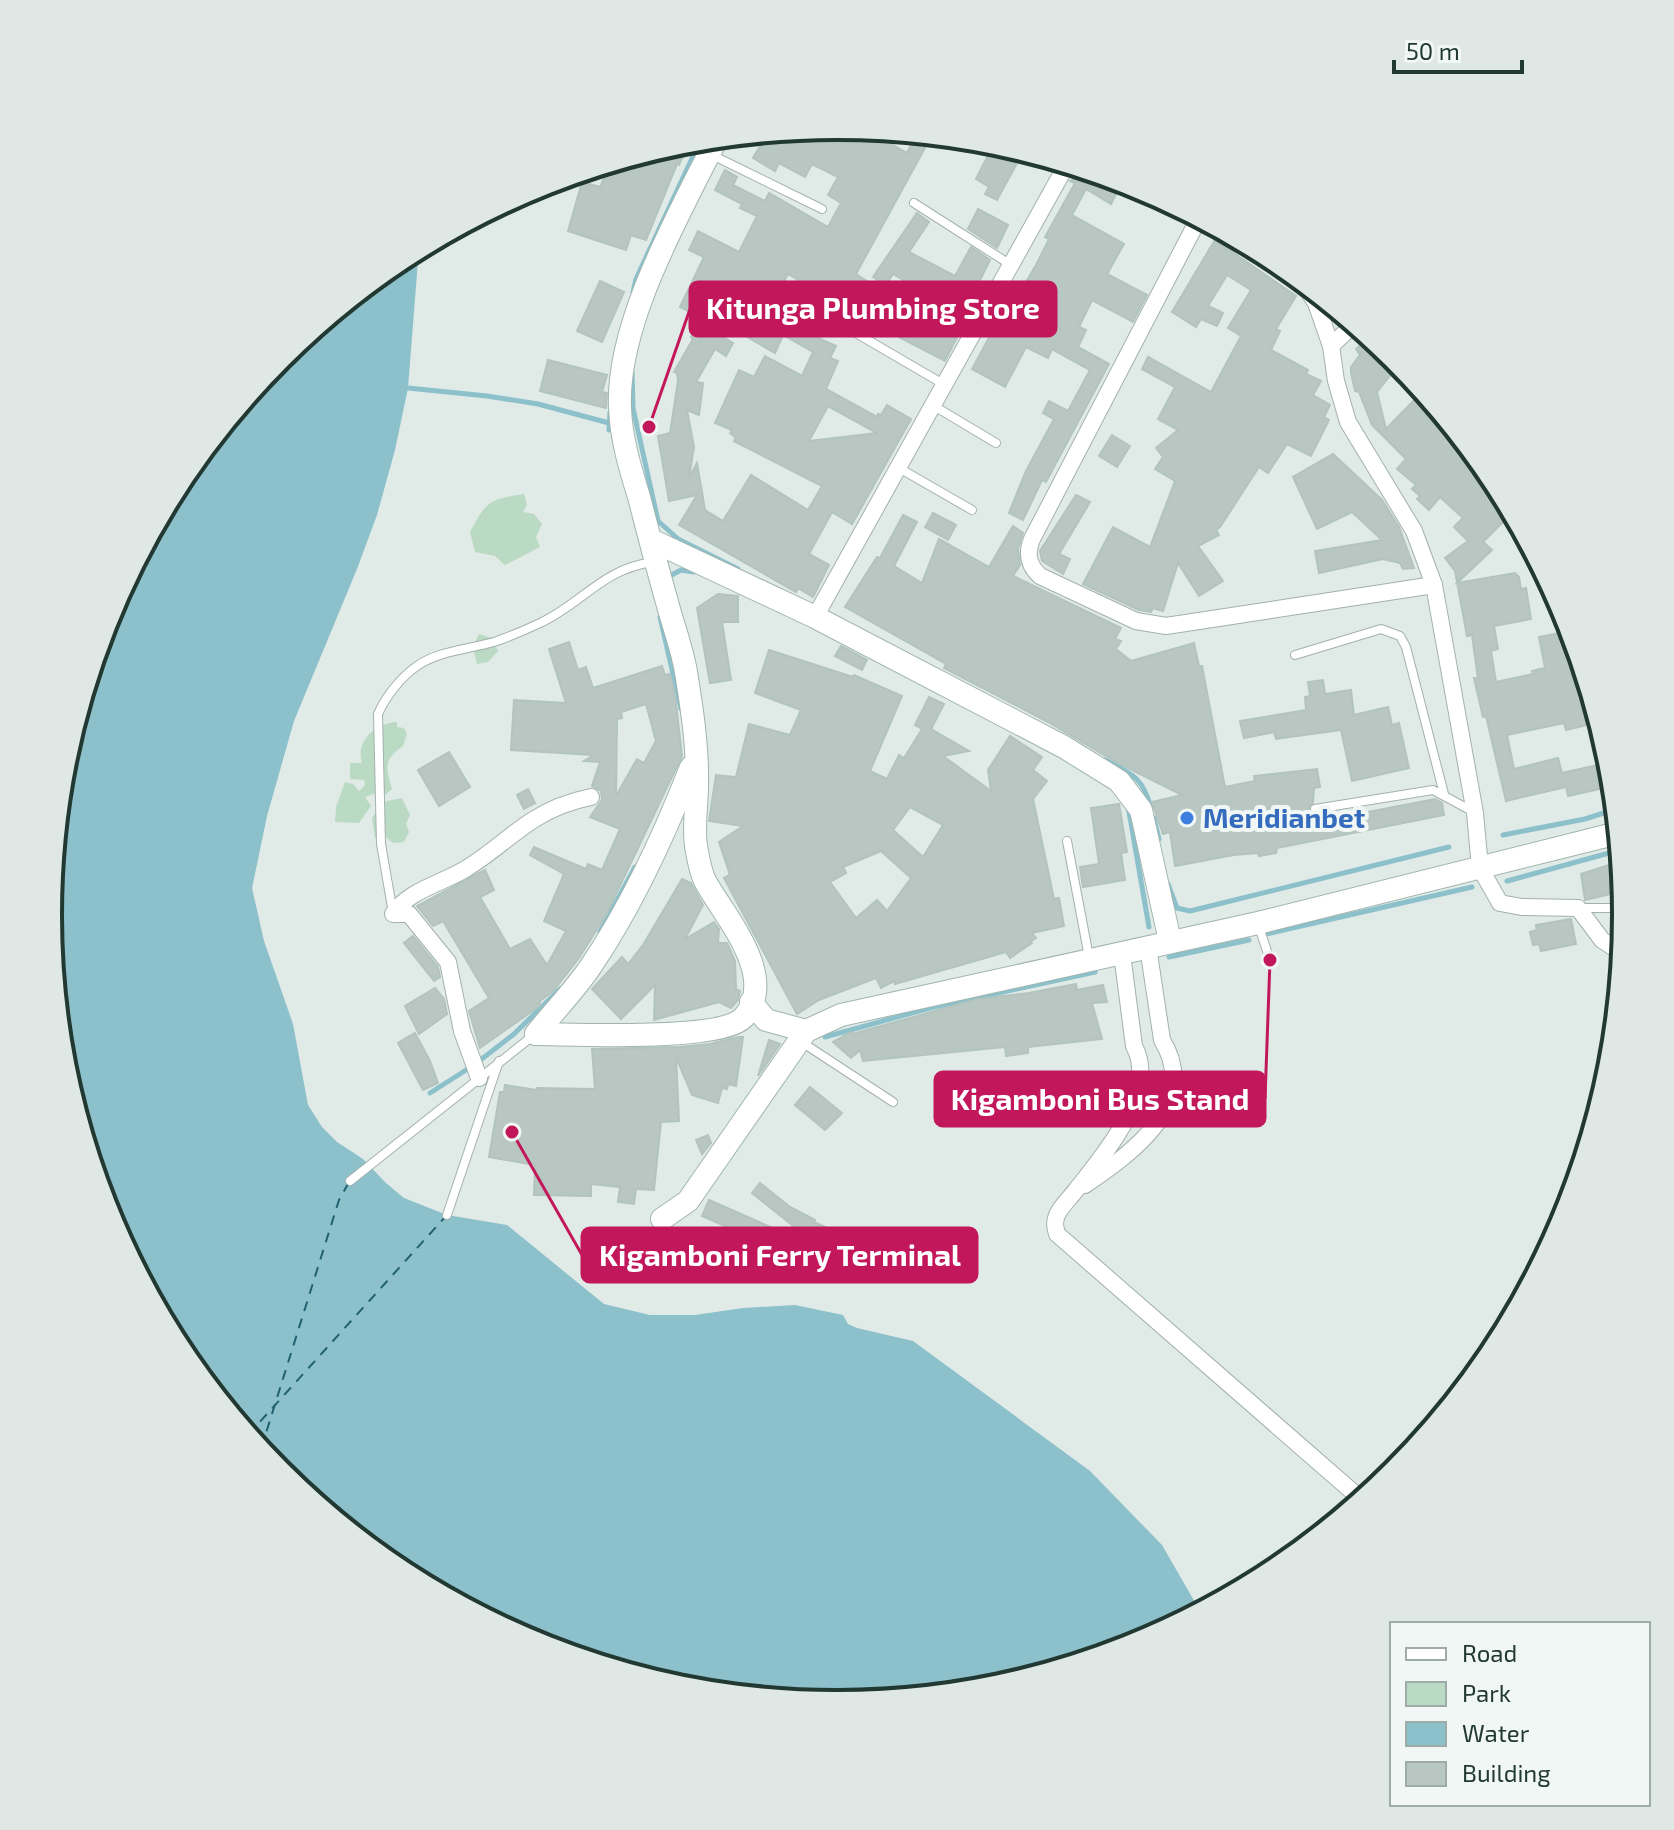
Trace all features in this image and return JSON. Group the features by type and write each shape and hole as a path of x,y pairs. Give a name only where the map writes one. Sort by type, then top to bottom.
{"main road":[{"path":"536,1034 700,1033 738,1022 746,1015 751,1002 754,973 737,930 703,878 700,866 693,828 696,754 686,670 652,551 620,408 622,367 635,320 653,273 711,151"},
{"path":"652,551 815,617 1064,747 1119,781 1141,810 1170,941"},
{"path":"536,1034 589,968 624,912 672,817 696,754"},
{"path":"662,1219 688,1201 803,1036 841,1015 1258,923 1607,836"},
{"path":"751,1002 766,1020 803,1036"}],"street":[{"path":"815,617 1062,173"},
{"path":"1194,228 1032,539 1028,555 1034,570 1040,576 1136,621 1166,626 1434,585"},
{"path":"1317,307 1331,346 1336,381 1348,422 1414,531 1434,585 1475,813 1480,868 1500,903 1522,907 1578,908 1602,940 1611,946"},
{"path":"1331,346 1347,331"},
{"path":"393,914 408,898 467,868 534,819 571,801 591,797"},
{"path":"393,914 409,914 448,962 462,1031 479,1078"},
{"path":"1075,1192 1127,1157 1153,1130 1169,1102 1174,1085 1169,1052 1162,1040 1148,947"},
{"path":"1122,954 1134,1046 1141,1059 1140,1079 1132,1107 1109,1147 1056,1215 1055,1228 1060,1239 1354,1493"}],"lane":[{"path":"719,150 822,209"},
{"path":"914,203 1012,265"},
{"path":"849,329 945,386"},
{"path":"934,406 996,443"},
{"path":"899,468 972,510"},
{"path":"393,914 381,844 378,714 385,699 418,666 447,654 497,641 541,623 587,594 609,575 632,565 652,551"},
{"path":"1295,655 1381,629 1400,636 1406,647 1444,794"},
{"path":"1315,809 1433,790 1475,813"},
{"path":"1067,841 1090,961"},
{"path":"1578,908 1612,908"},
{"path":"1258,923 1270,960"},
{"path":"350,1181 499,1060 536,1034"},
{"path":"803,1036 893,1102"},
{"path":"447,1215 499,1060"}],"green space":[{"path":"524,494 527,505 523,512 534,514 542,524 536,537 540,547 505,565 495,556 475,552 470,532 486,507 496,500"},
{"path":"479,634 492,638 498,651 488,662 477,664 473,647"},
{"path":"397,722 397,727 404,728 407,734 403,746 389,760 388,775 392,789 385,795 376,793 365,797 371,806 359,823 335,822 336,807 345,782 353,784 359,791 365,785 364,780 350,779 350,763 362,763 362,747 369,735 382,726"},
{"path":"402,798 410,815 406,824 409,832 404,842 393,843 385,836 375,838 372,818 382,802"}],"water":[{"path":"418,264 408,388 395,450 377,515 357,569 294,721 267,816 252,888 264,941 293,1024 308,1105 322,1127 337,1142 363,1159 404,1198 447,1215 507,1225 604,1304 650,1315 695,1315 795,1305 843,1315 848,1324 857,1328 913,1341 1090,1471 1162,1545 1195,1602 1134,1631 1038,1664 938,1683 837,1690 736,1683 636,1664 540,1631 494,1610 449,1586 365,1530 326,1498 254,1426 222,1387 166,1302 121,1212 103,1164 88,1116 69,1016 62,915 64,864 77,764 88,714 121,618 142,572 166,527 222,443 254,404 326,332 365,300"}],"building":[{"path":"786,142 888,142 907,153 912,144 926,146 856,274 876,287 861,316 788,274 775,298 802,312 799,317 814,324 809,334 836,346 830,358 838,361 826,389 877,417 887,405 911,419 852,524 832,512 809,554 829,565 813,597 798,588 796,592 679,525 697,495 669,501 658,436 670,433 678,381 674,372 699,323 733,343 726,356 715,349 696,382 703,383 699,415 687,410 694,447 689,478 697,463 705,510 723,521 751,475 808,510 822,486 734,441 736,438 730,433 732,430 715,423 739,370 754,377 765,356 802,376 813,352 783,335 775,353 737,331 745,317 714,300 705,319 680,307 704,257 689,250 698,231 739,252 757,216 715,190 725,170 737,177 733,185 765,201 769,193 828,227 841,203 828,195 838,177 812,164 805,177 779,163 775,171 753,158 761,144","holes":["828,406 877,433 809,441"]},
{"path":"988,155 1018,162 997,200 985,194 989,187 976,179"},
{"path":"683,156 646,240 631,235 626,250 568,231 582,183 600,187 605,176"},
{"path":"1076,178 1117,193 1111,204 1086,189 1072,215 1124,244 1107,274 1147,295 1133,322 1092,300 1079,327 1086,330 1078,347 1109,364 1046,482 1042,480 1023,520 1009,513 1026,471 1054,419 1043,413 1049,401 1068,411 1090,370 1052,349 1048,358 1026,347 1005,387 972,369 1005,308 1009,311 1036,265 1049,239 1045,237 1075,183 1070,181"},
{"path":"978,209 1008,225 997,248 968,229"},
{"path":"917,213 929,222 909,252 955,276 971,247 990,260 977,286 984,290 945,361 899,337 922,291 893,274 886,285 873,277"},
{"path":"1215,240 1296,296 1276,329 1280,331 1271,350 1308,370 1306,374 1321,381 1313,395 1330,405 1324,417 1329,420 1311,456 1287,444 1268,473 1259,467 1216,530 1219,535 1198,546 1223,581 1199,596 1178,563 1163,611 1153,608 1151,612 1139,610 1083,584 1113,527 1150,547 1175,481 1155,469 1163,457 1156,448 1178,430 1158,419 1175,387 1142,369 1148,357 1211,392 1241,336 1228,328 1251,290 1227,275 1208,306 1223,313 1217,326 1201,319 1196,327 1172,312"},
{"path":"600,281 624,292 602,342 577,331"},
{"path":"1361,345 1391,374 1377,392 1386,429 1415,399 1452,443 1504,521 1483,542 1492,550 1457,583 1455,571 1445,558 1468,541 1454,527 1463,518 1440,497 1429,510 1417,499 1420,496 1412,489 1416,485 1397,469 1406,459 1372,425 1359,392 1355,391 1351,367 1360,355 1356,349"},
{"path":"548,360 607,375 602,392 607,393 606,408 540,391"},
{"path":"1112,435 1130,446 1117,467 1099,456"},
{"path":"1333,454 1382,500 1399,527 1414,568 1403,569 1400,563 1383,559 1319,573 1315,551 1382,540 1352,512 1317,529 1293,477"},
{"path":"1076,495 1090,502 1059,554 1070,559 1063,574 1042,561 1040,551"},
{"path":"933,513 956,525 948,540 925,527"},
{"path":"903,515 917,522 894,566 922,583 939,539 989,567 1013,526 1023,533 1018,549 1020,565 1013,576 1121,628 1115,639 1121,641 1116,649 1131,661 1194,643 1199,666 1202,666 1225,787 1255,781 1254,776 1317,769 1320,787 1314,788 1313,803 1308,809 1312,815 1311,823 1435,799 1442,803 1444,815 1277,848 1276,853 1234,855 1175,866 1170,832 1163,834 1152,802 1182,795 944,668 946,664 845,607 877,557 880,558"},
{"path":"1515,573 1521,589 1526,588 1531,619 1494,626 1498,649 1491,651 1496,682 1533,674 1532,671 1545,668 1539,637 1559,633 1588,725 1566,730 1564,723 1507,735 1514,769 1558,758 1562,773 1597,765 1601,789 1568,796 1566,787 1506,801 1474,678 1478,678 1472,635 1467,636 1457,583"},
{"path":"718,594 738,596 738,622 722,622 731,680 710,683 697,608"},
{"path":"569,642 578,670 586,667 593,688 662,666 665,675 670,674 675,695 682,756 606,915 579,958 554,990 539,1002 541,1005 480,1048 469,1011 489,998 443,921 433,926 417,906 485,870 494,890 480,897 510,949 530,939 547,965 566,931 544,921 564,874 530,855 534,847 586,869 588,864 602,870 620,829 590,817 602,800 601,791 592,786 600,762 584,761 594,755 511,750 514,700 566,703 549,649","holes":["646,704 656,741 644,763 637,759 616,796 617,719 622,718 621,712"]},
{"path":"841,646 867,660 862,670 835,656"},
{"path":"769,650 854,675 902,696 870,771 887,779 899,755 904,758 922,729 915,725 929,697 944,704 931,729 969,751 943,756 991,791 988,770 1010,736 1042,757 1033,770 1047,781 1033,799 1054,899 1059,898 1064,926 1032,933 1036,938 1032,943 1010,958 1006,952 895,984 894,981 881,988 876,978 819,1000 797,1014 724,878 730,875 719,842 743,826 709,821 716,775 736,777 749,724 790,735 801,710 755,693","holes":["910,807 943,825 923,857 893,830","881,851 911,878 887,911 877,900 856,918 830,882 846,873 843,867"]},
{"path":"1323,680 1325,694 1351,690 1354,715 1388,707 1392,725 1399,723 1409,768 1352,781 1341,730 1276,739 1274,732 1244,738 1240,721 1306,710 1305,697 1310,696 1308,682"},
{"path":"449,752 470,787 439,806 418,770"},
{"path":"528,789 535,803 524,809 517,795"},
{"path":"1119,804 1127,852 1121,853 1125,880 1083,887 1080,867 1099,864 1091,808"},
{"path":"1610,865 1611,894 1585,900 1581,874"},
{"path":"682,879 691,883 703,905 685,939 714,922 719,929 718,943 727,943 735,961 736,989 740,991 738,1000 731,1008 719,1002 654,1020 655,985 621,1019 592,989 622,957 628,964 643,945"},
{"path":"1571,919 1576,944 1541,951 1539,944 1533,945 1530,932 1537,930 1536,925"},
{"path":"413,936 438,967 440,977 434,981 404,943"},
{"path":"1076,984 1077,990 1103,985 1107,1002 1092,1003 1102,1039 1028,1047 1028,1053 1006,1056 1005,1047 863,1061 860,1050 851,1058 833,1042 851,1032 978,999"},
{"path":"435,988 444,999 447,1014 419,1034 405,1006"},
{"path":"415,1033 438,1083 423,1090 398,1043"},
{"path":"743,1037 736,1086 728,1084 727,1089 722,1088 718,1103 692,1095 676,1057 679,1121 661,1122 654,1190 636,1189 634,1204 618,1202 620,1187 591,1184 591,1196 534,1195 535,1165 489,1157 500,1092 504,1092 505,1085 537,1090 595,1089 592,1049 680,1047"},
{"path":"769,1040 780,1044 758,1076"},
{"path":"810,1087 842,1113 825,1130 795,1105"},
{"path":"708,1135 711,1143 702,1154 696,1140"},
{"path":"760,1183 814,1222 845,1236 834,1267 811,1256 817,1245 752,1193"},
{"path":"709,1200 809,1244 802,1260 702,1216"}],"waterway":[{"path":"633,292 636,279 694,154"},
{"path":"632,371 633,408 658,521 678,539 738,569"},
{"path":"408,388 538,404 609,423"},
{"path":"609,430 610,412"},
{"path":"668,577 681,570 694,572"},
{"path":"660,617 681,709"},
{"path":"1105,760 1136,778 1151,808"},
{"path":"1128,806 1149,927"},
{"path":"1503,835 1605,813"},
{"path":"1154,818 1159,839"},
{"path":"1168,884 1177,908 1190,911 1449,847"},
{"path":"1507,881 1609,853"},
{"path":"600,932 635,867"},
{"path":"1266,934 1472,887"},
{"path":"1169,957 1249,940"},
{"path":"825,1037 930,1008 1095,972"},
{"path":"430,1093 514,1034 560,989"}],"ferry route":[{"path":"264,1437 339,1200 348,1184"},
{"path":"255,1427 446,1216"}],"place":[{"name":"Kitunga Plumbing Store","path":"649,427"},
{"name":"Meridianbet","path":"1187,818"},
{"name":"Kigamboni Bus Stand","path":"1270,960"},
{"name":"Kigamboni Ferry Terminal","path":"512,1132"}]}
